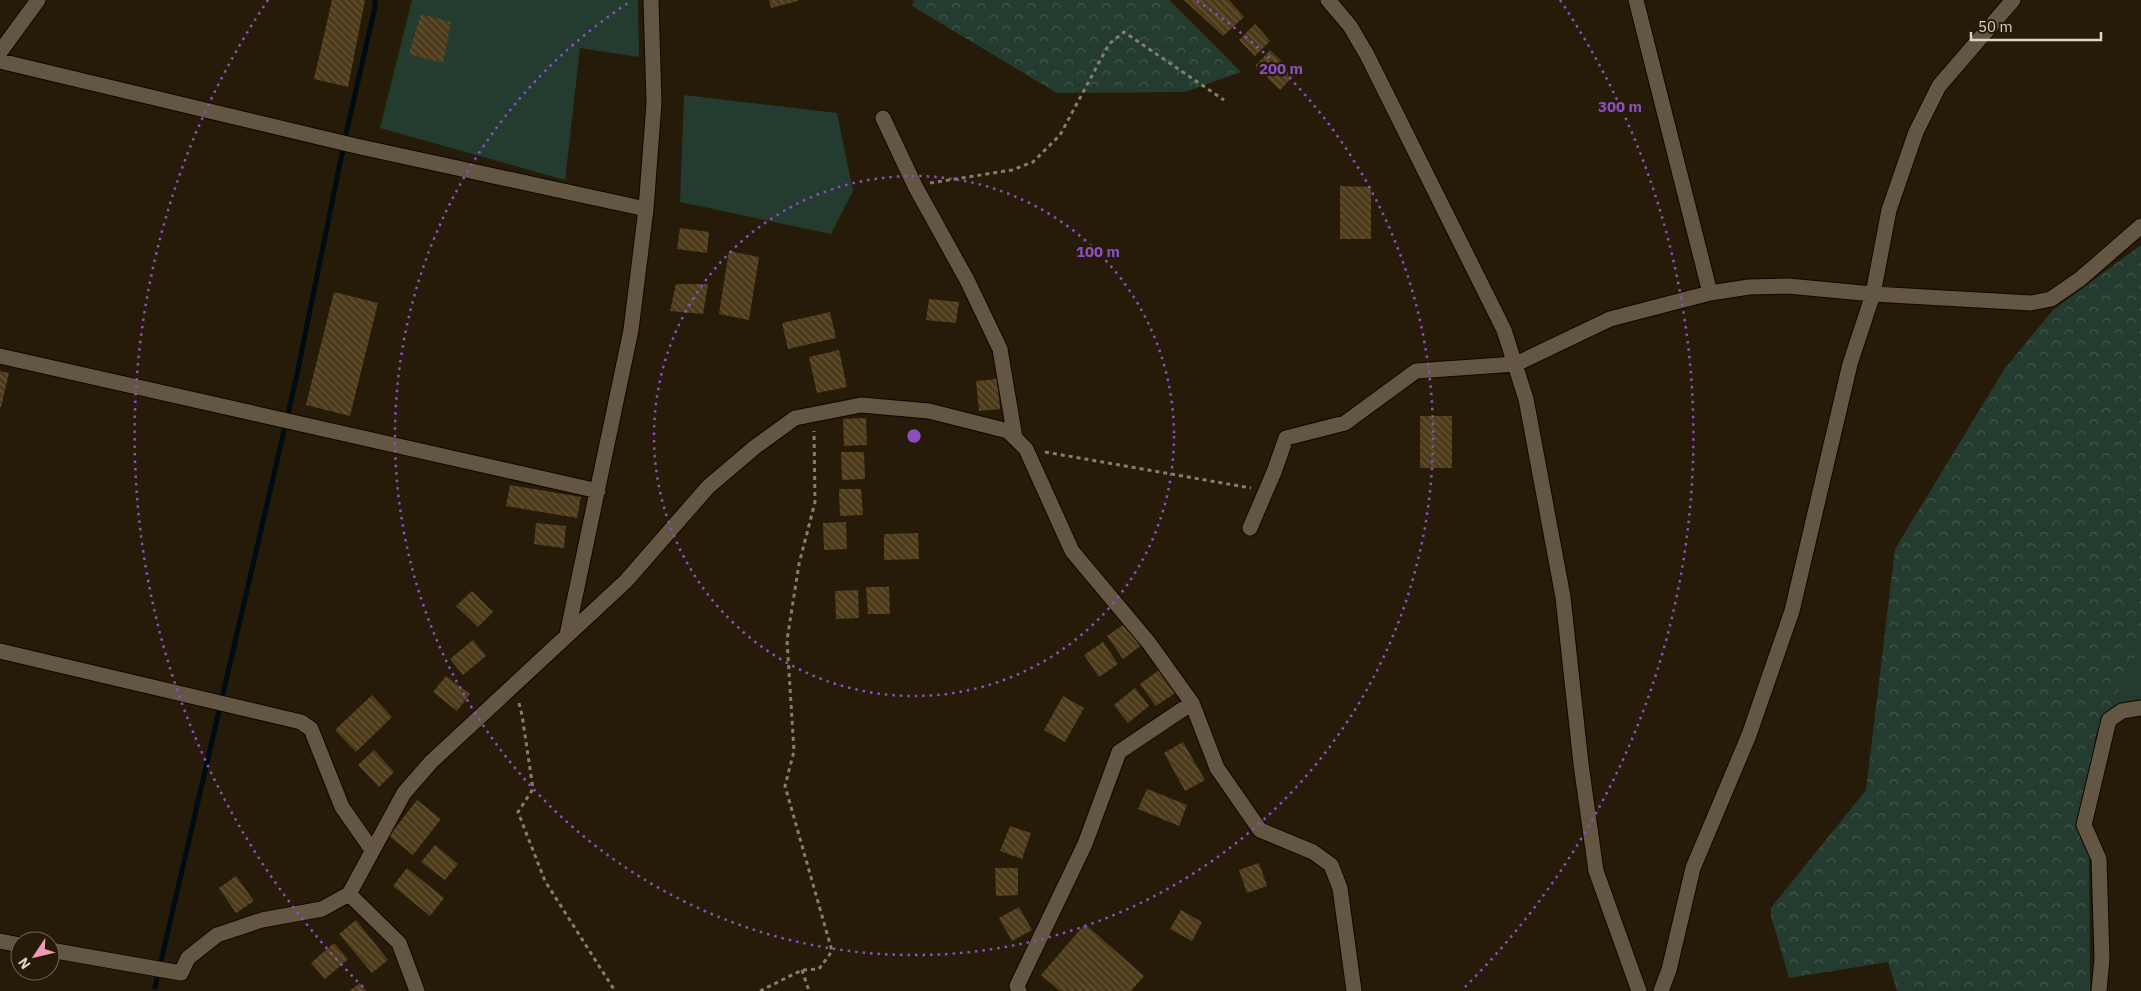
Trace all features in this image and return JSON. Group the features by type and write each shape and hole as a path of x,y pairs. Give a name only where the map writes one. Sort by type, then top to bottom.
{"street":[{"path":"0,52 38,0"},
{"path":"567,635 632,330 646,209 654,103 651,0"},
{"path":"1328,0 1350,26 1368,55 1504,330 1516,364 1526,399 1563,597 1581,764 1596,871 1638,991"},
{"path":"1636,0 1710,294"},
{"path":"1661,991 1669,970 1693,868 1749,735 1792,611 1850,364 1873,294 1889,210 1916,132 1939,86 2013,0"},
{"path":"0,61 356,146 646,209"},
{"path":"883,118 915,186 967,280 1000,349 1020,444 1072,551 1149,643 1192,702 1217,768 1260,830 1314,852 1331,865 1340,888 1354,991"},
{"path":"1250,528 1286,438 1346,423 1416,371 1516,364 1610,319 1710,294 1749,287 1788,286 1873,294 2031,303 2051,300 2080,279 2141,226"},
{"path":"0,356 598,491"},
{"path":"60,952 181,973 188,958 217,935 262,920 322,909 349,894 404,793 431,762 626,581 708,487 755,447 795,418 861,405 929,411 1008,431 1020,444"},
{"path":"0,651 301,722 311,729 342,807 372,850"},
{"path":"1019,991 1017,986 1085,844 1119,752 1192,702"},
{"path":"2099,991 2102,959 2099,858 2084,825 2109,720 2122,711 2141,708"},
{"path":"349,894 399,943 417,991"}],"path":[{"path":"915,186 1012,170 1033,162 1060,135 1109,44 1124,32 1224,100"},
{"path":"760,991 802,970 818,969 832,951 785,786 794,751 787,640 800,564 815,502 813,414"},
{"path":"1020,444 1266,490"},
{"path":"514,685 522,715 534,790 518,812 545,881 615,991"},
{"path":"802,970 809,991"}],"green space":[{"path":"412,0 638,0 639,57 580,48 565,180 380,128"},
{"path":"914,0 1169,0 1241,72 1185,92 1057,93 912,6"},
{"path":"684,95 837,113 853,191 831,234 680,202"},
{"path":"2141,245 2141,645 2095,738 2089,847 2090,991 1897,991 1888,962 1789,978 1771,916 1771,908 1866,790 1895,549 2005,368 2053,310"},
{"path":"2141,645 2141,701 2107,713"}],"building":[{"path":"332,0 365,0 348,87 314,79"},
{"path":"769,0 798,0 798,1 771,8"},
{"path":"1184,0 1229,0 1244,17 1223,36"},
{"path":"421,14 451,22 443,63 409,54"},
{"path":"1255,24 1270,41 1255,56 1239,40"},
{"path":"1270,50 1295,74 1280,90 1255,66"},
{"path":"1340,186 1371,187 1371,239 1340,239"},
{"path":"680,228 709,232 707,253 677,249"},
{"path":"729,251 759,257 749,320 719,314"},
{"path":"676,284 708,284 703,314 670,311"},
{"path":"334,292 378,303 350,416 306,405"},
{"path":"929,299 959,302 956,323 926,320"},
{"path":"830,312 836,338 788,349 782,323"},
{"path":"839,350 847,387 817,393 809,357"},
{"path":"0,371 9,373 1,407 0,407"},
{"path":"997,379 1000,409 979,411 976,381"},
{"path":"1420,416 1452,416 1452,468 1420,468"},
{"path":"866,418 867,445 844,446 843,419"},
{"path":"841,452 864,452 865,479 842,480"},
{"path":"510,485 581,497 577,518 506,506"},
{"path":"839,489 861,489 863,515 840,516"},
{"path":"846,522 847,549 824,550 823,523"},
{"path":"536,523 566,526 564,548 534,544"},
{"path":"918,533 919,559 884,560 884,534"},
{"path":"866,587 889,587 890,614 868,614"},
{"path":"858,590 859,618 836,619 835,591"},
{"path":"472,591 493,612 478,627 456,606"},
{"path":"1126,623 1142,645 1123,659 1107,636"},
{"path":"473,640 486,656 463,675 450,659"},
{"path":"1103,642 1118,664 1099,677 1084,655"},
{"path":"1159,670 1175,693 1156,706 1140,684"},
{"path":"446,676 470,694 457,711 433,692"},
{"path":"1135,688 1149,706 1128,723 1114,705"},
{"path":"372,695 392,717 356,752 335,730"},
{"path":"1063,696 1084,708 1065,742 1044,730"},
{"path":"1183,742 1205,780 1185,791 1164,753"},
{"path":"374,750 394,772 379,787 358,765"},
{"path":"1147,789 1187,805 1179,826 1138,809"},
{"path":"417,800 441,819 413,855 389,836"},
{"path":"1010,826 1031,833 1022,859 1000,851"},
{"path":"435,845 458,864 445,880 421,862"},
{"path":"1259,863 1267,886 1247,893 1239,870"},
{"path":"407,868 444,898 430,916 393,886"},
{"path":"995,868 1018,868 1018,895 996,896"},
{"path":"236,876 254,901 236,913 219,888"},
{"path":"1019,907 1032,930 1012,941 999,918"},
{"path":"1181,910 1202,922 1192,941 1170,929"},
{"path":"356,920 388,960 372,973 339,934"},
{"path":"1085,924 1144,976 1131,991 1060,991 1041,975"},
{"path":"334,943 348,959 325,979 311,963"},
{"path":"360,983 366,991 349,991"}],"waterway":[{"path":"155,987 296,379 375,0"}]}
